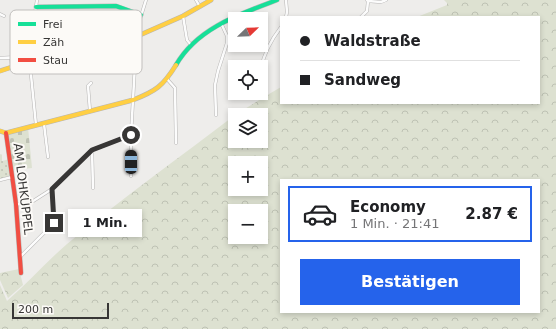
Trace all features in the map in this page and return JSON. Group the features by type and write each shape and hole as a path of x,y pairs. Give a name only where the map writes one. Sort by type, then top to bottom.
{"street":[{"path":"36,10 38,0"},
{"path":"142,12 146,0"},
{"path":"196,0 200,7"},
{"path":"142,35 183,16 211,0"},
{"path":"0,131 6,133 44,124 133,100 151,93 167,79 180,57 191,45 221,23 236,15 277,0"},
{"path":"286,0 286,16"},
{"path":"362,16 366,11 367,1 381,2 386,0"},
{"path":"36,7 116,6 127,10"},
{"path":"0,14 4,16"},
{"path":"183,16 187,40 191,45"},
{"path":"216,115 216,85 218,71 227,43 227,36 221,23"},
{"path":"262,60 270,41 280,28"},
{"path":"0,71 10,68"},
{"path":"31,74 36,125"},
{"path":"131,176 131,135 135,74"},
{"path":"167,79 175,88 176,143"},
{"path":"90,111 88,86 91,83"},
{"path":"44,124 48,157"},
{"name":"AM LOHKÜPPEL","path":"6,133 16,204 21,272"},
{"path":"16,204 27,204 52,189 92,150 131,135"},
{"path":"92,150 93,188"},
{"path":"0,180 13,177"},
{"path":"21,256 54,223 52,189"}],"green space":[{"path":"444,0 556,0 556,329 0,329 0,285 7,301 87,227 228,120 228,148 268,148 268,108 246,108 260,100 268,100 268,95 280,88 280,104 540,104 540,16 420,16 447,5"},
{"path":"28,127 32,168 12,170 6,133"},
{"path":"0,154 2,155 2,161 10,159 13,177 0,180"},
{"path":"19,269 23,285 8,298 0,280 0,273"}],"traffic: fast":[{"path":"176,65 195,41 207,32 234,17 277,0"},
{"path":"36,7 116,6 127,10"}],"traffic: slow":[{"path":"142,34 183,16 211,0"},
{"path":"0,131 6,133 133,100 148,94 163,83 176,65"},
{"path":"0,71 10,68"}],"traffic: jam":[{"path":"6,133 16,204 21,273"}],"route":[{"path":"54,223 52,189 92,150 131,135"}]}
